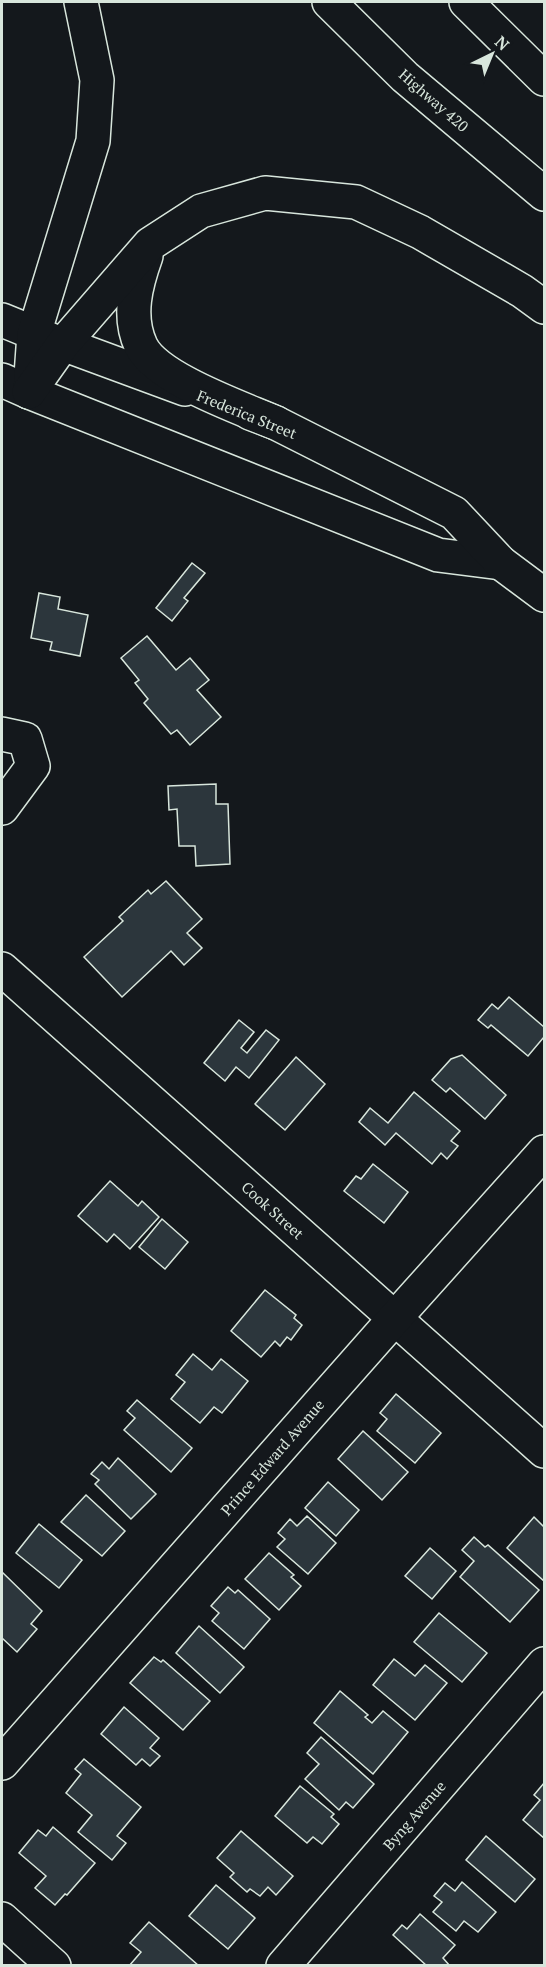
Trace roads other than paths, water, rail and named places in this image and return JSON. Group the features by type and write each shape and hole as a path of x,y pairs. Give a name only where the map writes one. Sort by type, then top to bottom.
{"main road":[{"path":"48,339 93,141 97,80 81,2"},
{"name":"Highway 420","path":"329,2 405,76 544,194"},
{"path":"466,2 544,79"},
{"path":"15,386 48,339 150,244 201,211 265,193 356,202 420,231 522,291 544,307"},
{"path":"150,244 133,293 142,346 158,365 185,382 276,423"},
{"name":"Frederica Street","path":"2,320 276,423 454,513 501,563 544,595"},
{"name":"Frederica Street","path":"15,386 438,555 501,563"},
{"path":"2,734 25,739 33,766 2,808"},
{"name":"Cook Street","path":"2,969 544,1451"},
{"name":"Prince Edward Avenue","path":"2,1763 394,1318 544,1152"},
{"name":"Byng Avenue","path":"283,1965 544,1664"},
{"path":"2,1919 54,1965"}]}
